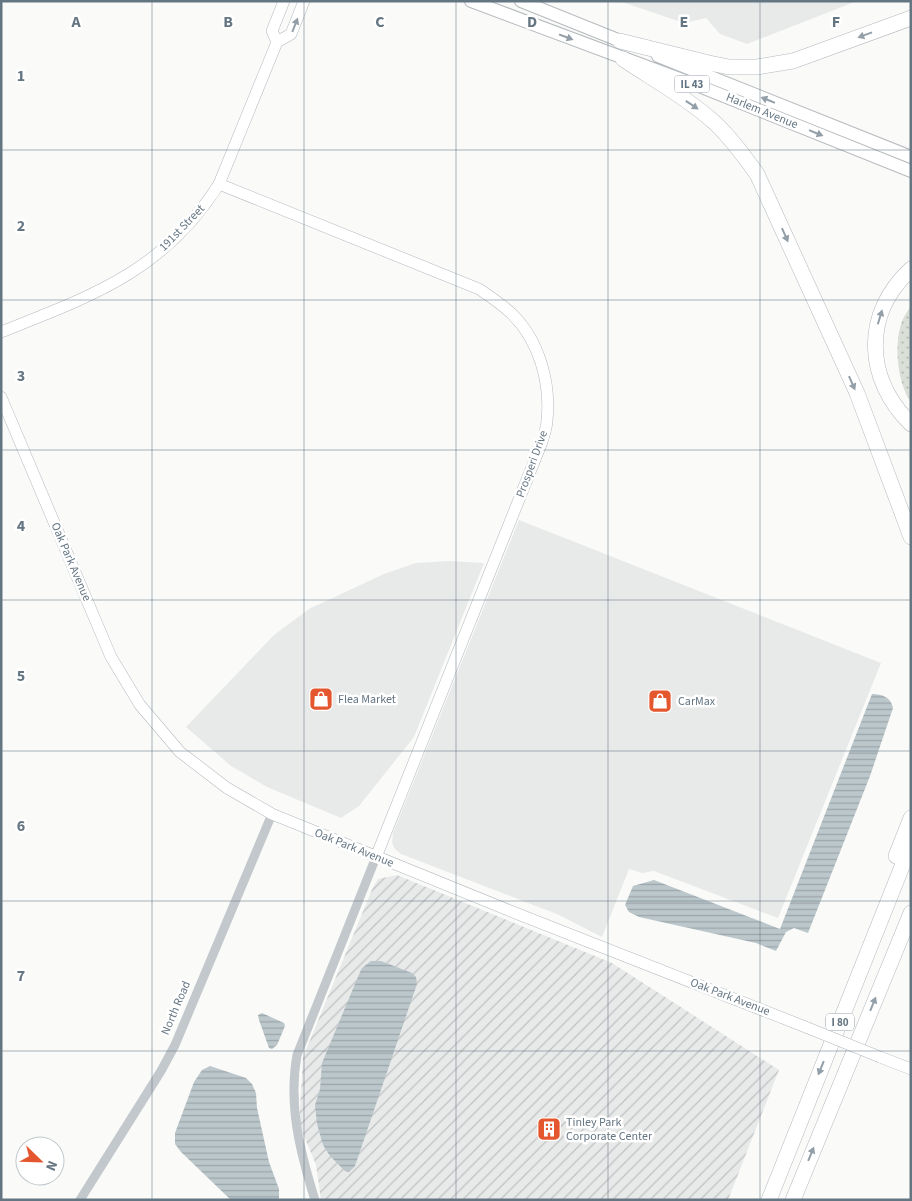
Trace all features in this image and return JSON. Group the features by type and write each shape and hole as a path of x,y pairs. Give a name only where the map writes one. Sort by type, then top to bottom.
{"highway":[{"path":"620,41 729,67 757,67 792,61 911,18"},
{"path":"622,58 698,109 716,124 743,154 757,174 857,393 911,537"},
{"path":"911,269 896,284 886,301 877,327 875,353 888,396 896,409 911,424"},
{"path":"839,1023 862,944 911,818"},
{"name":"I 80","path":"768,1200 911,844"},
{"name":"I 80","path":"793,1200 911,913"}],"main road":[{"name":"Harlem Avenue","path":"471,1 704,88 911,171"},
{"name":"Harlem Avenue","path":"521,1 911,157"}],"street":[{"name":"191st Street","path":"277,42 272,31 284,1"},
{"name":"191st Street","path":"1,332 83,299 134,271 178,236 219,184 277,42 291,34 304,1"},
{"name":"Prosperi Drive","path":"219,184 479,289 498,301 514,316 528,334 545,376 548,420 542,442 376,857"},
{"name":"Oak Park Avenue","path":"1,397 111,656 140,705 180,752 227,788 272,814 376,857 911,1069"},
{"name":"North Road","path":"80,1200 161,1071 175,1045 272,814"},
{"path":"315,1200 304,1162 294,1112 294,1071 297,1055 376,857"}],"shaded area":[{"path":"619,1 857,1 747,44 720,34 706,18 684,23"},
{"path":"911,306 911,402 902,385 897,350 900,328"},
{"path":"519,520 881,663 778,918 654,871 642,873 629,869 602,937 557,914 401,854 395,849 392,843 393,833"},
{"name":"Flea Market","path":"449,561 484,563 414,737 359,806 341,818 267,787 231,766 186,727 274,635 309,609 384,574 416,563"},
{"path":"872,694 885,697 890,701 893,708 870,776 808,933 794,928 786,932 776,951 756,943 639,917 629,912 625,905 633,886 654,880 780,929"},
{"path":"397,875 612,963 779,1070 728,1200 321,1200 316,1165 299,1124 303,1057 373,887 378,879"},
{"path":"371,961 381,961 412,973 416,977 417,984 355,1166 349,1172 345,1171 330,1156 323,1145 317,1124 315,1105 320,1089 322,1063 360,972"},
{"path":"262,1013 284,1023 285,1026 277,1045 272,1049 269,1048 259,1020 258,1015"},
{"path":"210,1066 246,1078 252,1084 256,1093 257,1108 269,1162 279,1189 279,1200 231,1200 175,1144 175,1133 194,1082 202,1070"}],"place":[{"name":"Flea Market","path":"321,699"},
{"name":"CarMax","path":"660,701"},
{"name":"Tinley Park Corporate Center","path":"549,1129"}]}
